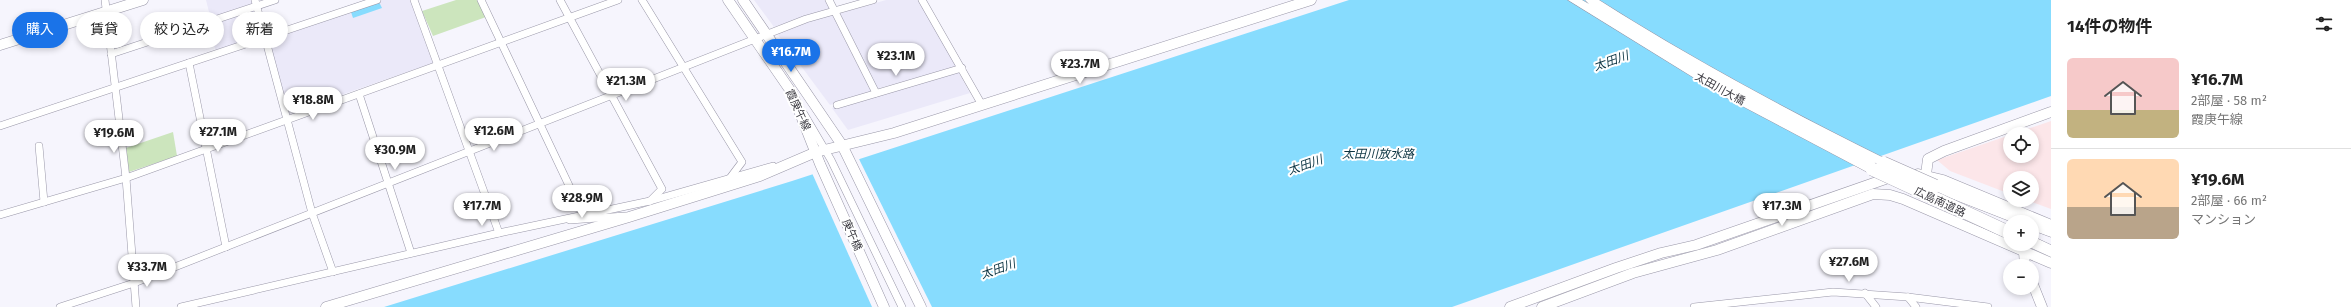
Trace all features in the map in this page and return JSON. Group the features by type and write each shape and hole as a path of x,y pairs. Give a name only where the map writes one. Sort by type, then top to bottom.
{"highway":[{"name":"太田川大橋","path":"1574,0 1729,94 1878,166"},
{"name":"太田川大橋","path":"1591,0 1648,36 1736,87 1878,166"},
{"name":"広島南道路","path":"1878,166 1931,181 2010,215"},
{"name":"広島南道路","path":"1878,166 2003,229"},
{"path":"2039,227 2051,232"},
{"path":"2039,249 2051,251"}],"street":[{"path":"105,0 126,178 136,307"},
{"path":"0,45 143,0"},
{"path":"111,54 255,3 275,0"},
{"path":"288,30 378,0"},
{"path":"414,0 471,151 499,233"},
{"path":"481,0 583,215"},
{"path":"560,0 662,189 650,201"},
{"path":"0,216 126,178 618,0"},
{"path":"642,0 742,162 730,178"},
{"name":"霞庚午線","path":"728,0 792,93 821,151 820,164"},
{"path":"743,0 844,149 921,307"},
{"path":"829,0 876,93"},
{"path":"60,307 134,282 226,247 767,34 834,11 873,0"},
{"path":"922,0 982,105"},
{"path":"326,307 629,217 760,176 821,151 844,149 1311,0"},
{"path":"0,126 234,48"},
{"path":"267,48 312,213 333,272"},
{"path":"189,63 226,247"},
{"path":"836,105 962,68"},
{"path":"359,94 411,253"},
{"path":"1916,205 1931,181 1928,159 1944,151 2051,112"},
{"path":"39,146 44,202"},
{"path":"821,151 831,160 902,307"},
{"path":"180,307 499,233 650,201 730,178 787,164"},
{"name":"庚午橋","path":"820,164 884,307"},
{"path":"1510,307 1616,268 1661,253 1696,246 1904,173 1931,181 1943,180 2051,225"},
{"path":"1542,307 1633,274 1717,250 1861,197 1873,194 1890,195 2003,238"},
{"path":"564,219 580,221 618,215 629,217"},
{"path":"2034,251 2051,263"},
{"path":"1694,307 1833,292 1908,296 1988,307"},
{"path":"1865,293 1876,307"},
{"path":"2037,295 2042,306"},
{"path":"1908,296 1916,307"}],"shaded area":[{"path":"206,0 253,0 254,5 224,15 224,12 209,12"},
{"path":"382,0 410,0 433,63 289,113 271,48 288,48 288,32"},
{"path":"754,0 826,0 830,8 774,27"},
{"path":"886,0 918,0 956,65 954,67 876,89 838,14"},
{"path":"829,14 833,16 871,90 869,93 830,105 778,35 779,33"},
{"path":"232,18 232,47 216,52 215,48 224,48 224,20"},
{"path":"955,71 959,73 970,93 848,130 832,108"},
{"path":"2051,121 2051,209 2039,204 2039,171 2003,171 2003,191 1950,171 1937,160 2003,137 2003,163 2039,163 2039,127 2033,127"}],"green space":[{"path":"456,0 478,0 486,17 433,36 422,11"},
{"path":"173,132 177,156 129,172 126,148"}],"water":[{"name":"太田川放水路","path":"1349,0 2051,0 2051,96 1452,307 384,307 792,181"},
{"path":"379,2 382,8 353,18 351,12"}],"pier":[{"path":"858,157 932,307 872,307 812,173"}],"water label":[{"name":"太田川","path":"1611,61"},
{"name":"太田川","path":"1305,165"},
{"name":"太田川","path":"998,269"}]}
